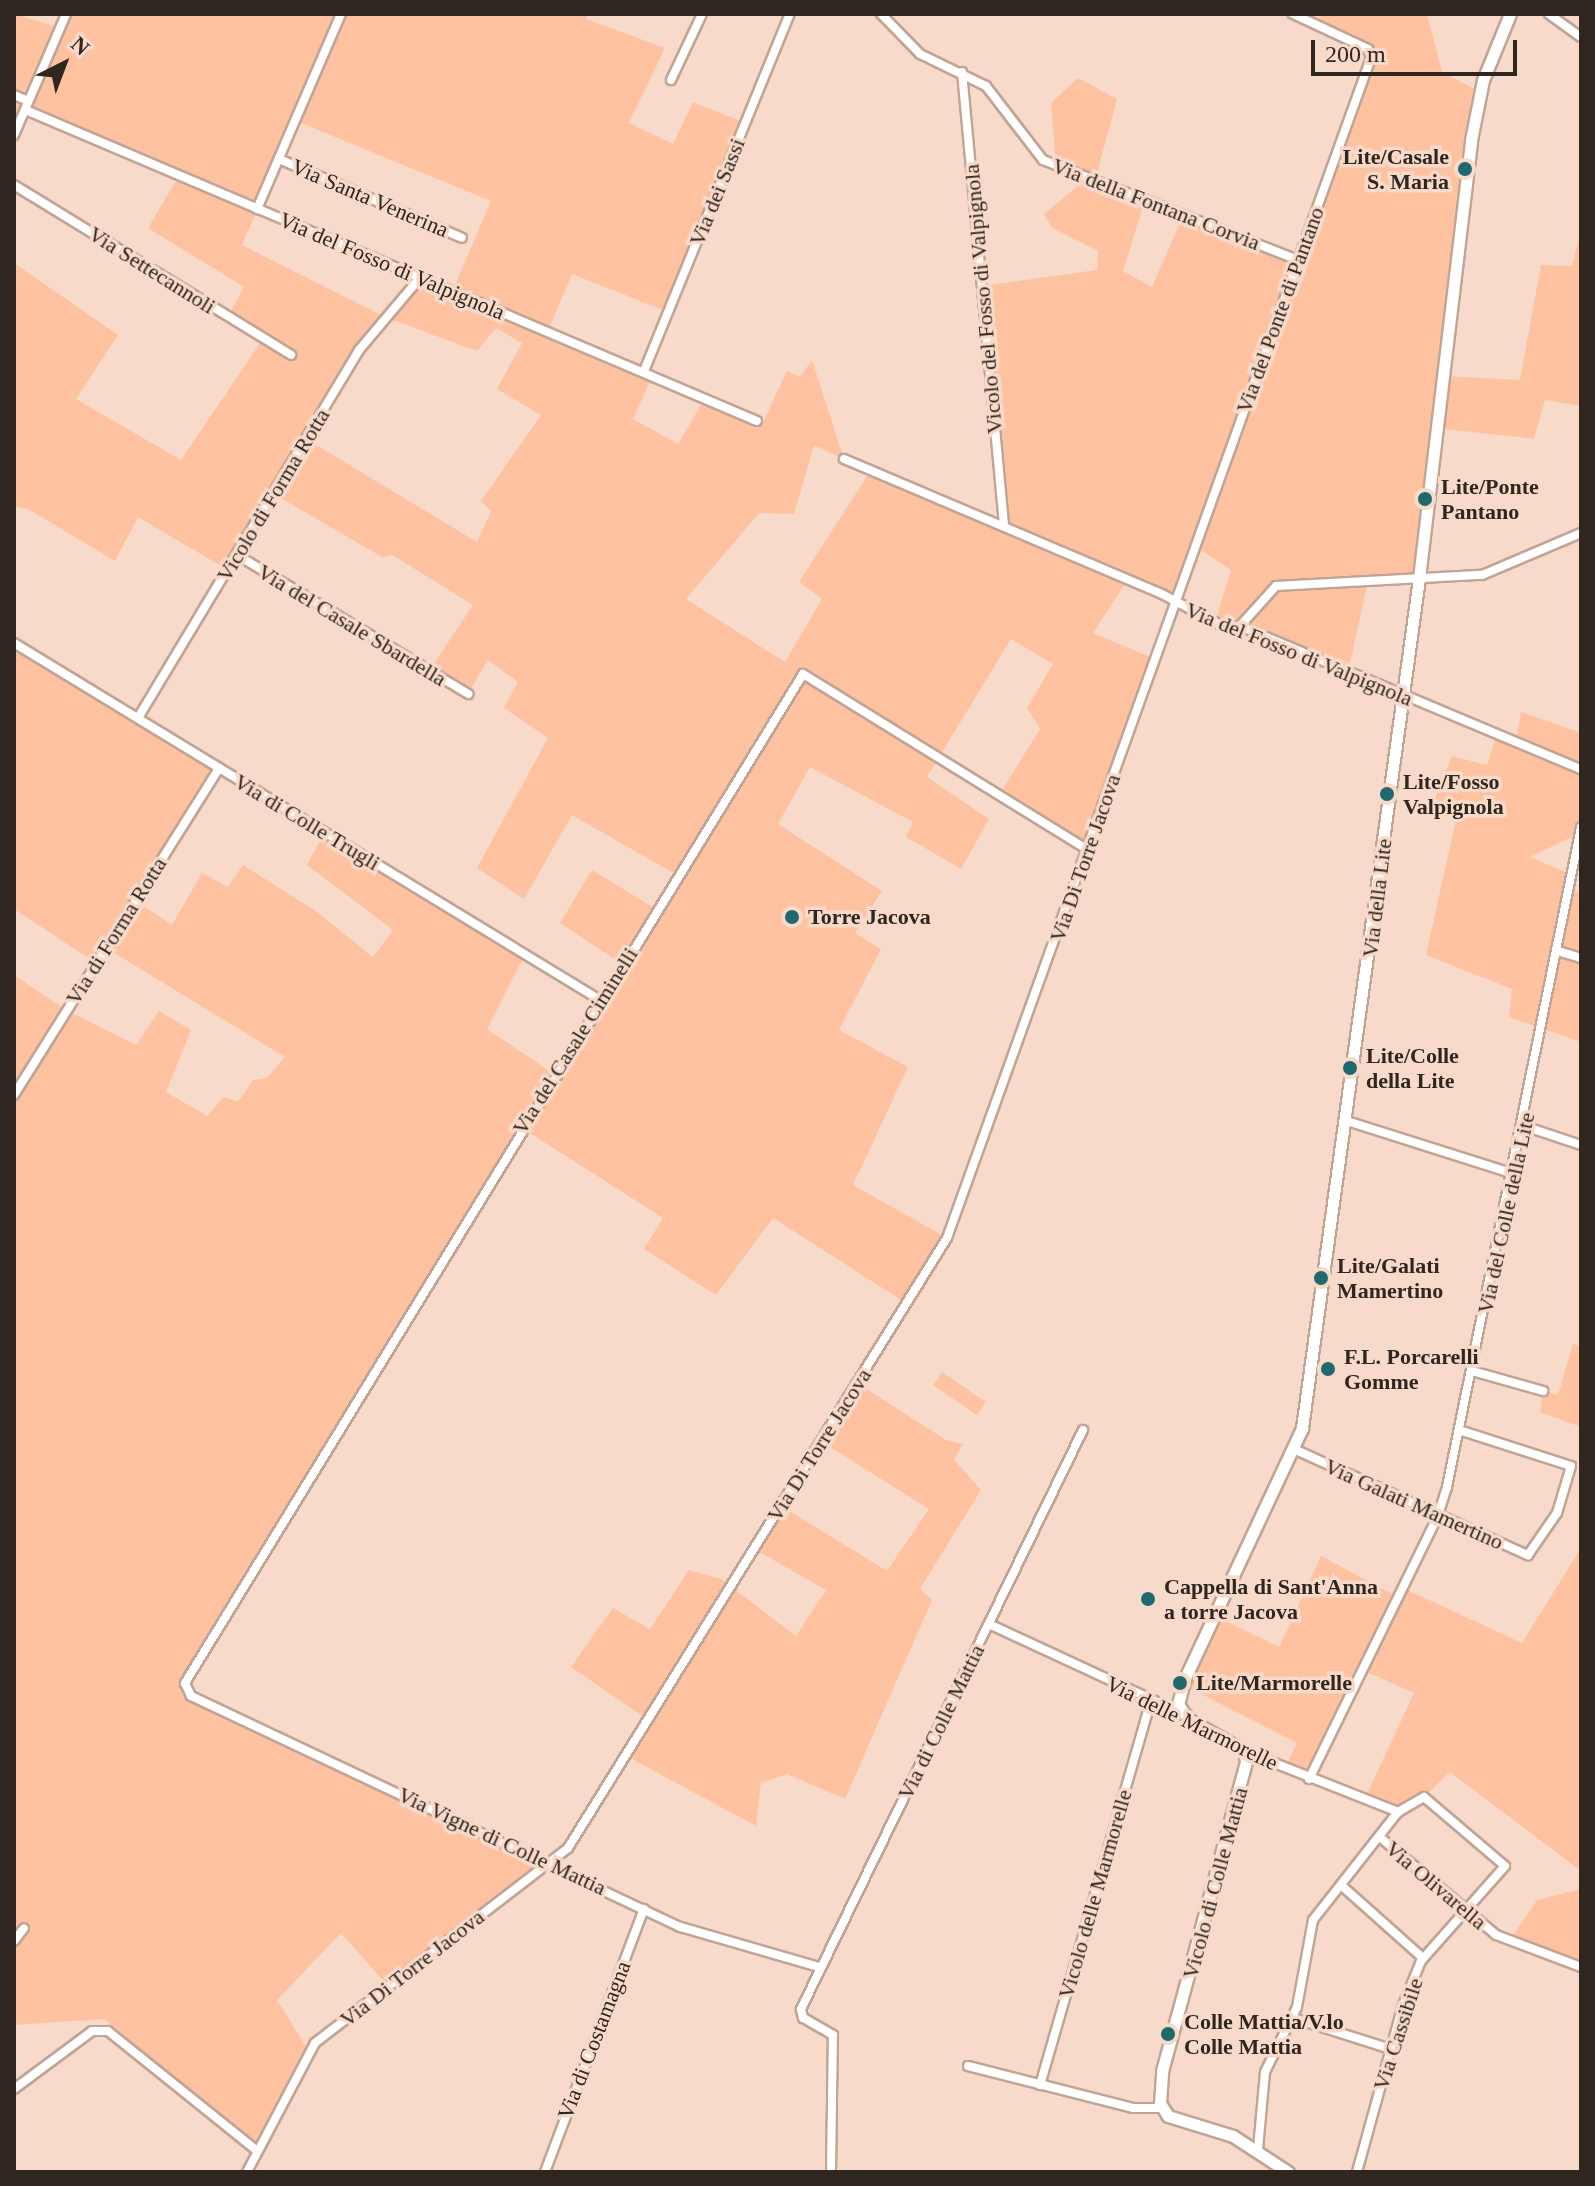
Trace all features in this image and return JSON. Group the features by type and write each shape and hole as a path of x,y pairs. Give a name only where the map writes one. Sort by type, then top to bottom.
{"street":[{"path":"14,135 66,14"},
{"path":"257,209 341,14"},
{"path":"671,80 702,14"},
{"name":"Via dei Sassi","path":"644,371 790,14"},
{"name":"Via della Fontana Corvia","path":"881,14 920,54 962,72 989,89 1043,160 1298,260"},
{"name":"Via del Ponte di Pantano","path":"1174,604 1372,56 1368,49 1293,14"},
{"path":"1318,25 1320,14"},
{"name":"Via della Lite","path":"1181,1713 1178,1704 1185,1678 1296,1450 1312,1375 1419,578 1471,140 1483,80 1510,14"},
{"path":"1549,14 1581,37"},
{"name":"Vicolo del Fosso di Valpignola","path":"962,72 1004,526"},
{"name":"Via del Fosso di Valpignola","path":"14,95 28,106 257,209 757,421"},
{"name":"Via Santa Venerina","path":"279,159 462,238"},
{"name":"Via Settecannoli","path":"14,185 291,355"},
{"name":"Vicolo di Forma Rotta","path":"138,718 357,353 419,279"},
{"name":"Via del Fosso di Valpignola","path":"844,459 1164,594 1174,604 1228,628 1240,626 1581,769"},
{"path":"1240,626 1276,586 1492,572 1581,533"},
{"name":"Via del Casale Sbardella","path":"237,555 468,694"},
{"name":"Via Di Torre Jacova","path":"247,2172 315,2043 551,1864 574,1840 947,1238 1174,604"},
{"name":"Via di Colle Trugli","path":"15,647 138,718 600,1000"},
{"name":"Via del Casale Ciminelli","path":"191,1696 187,1678 600,1000 803,674 1088,850"},
{"name":"Via di Forma Rotta","path":"14,1095 219,768"},
{"name":"Via del Colle della Lite","path":"1309,1779 1437,1518 1514,1174 1581,827"},
{"path":"1558,951 1581,958"},
{"path":"1347,1121 1514,1174"},
{"path":"1524,1126 1581,1145"},
{"path":"1472,1371 1543,1391"},
{"name":"Via di Colle Mattia","path":"831,2172 833,2035 801,2015 819,1967 1083,1430"},
{"name":"Via Galati Mamertino","path":"1296,1450 1437,1518 1528,1555 1557,1513 1571,1466 1459,1430"},
{"name":"Via delle Marmorelle","path":"989,1624 1150,1703 1181,1713 1244,1751 1398,1812"},
{"name":"Via Vigne di Colle Mattia","path":"191,1696 699,1934 819,1967"},
{"name":"Vicolo delle Marmorelle","path":"1040,2085 1150,1703"},
{"name":"Vicolo di Colle Mattia","path":"1161,2108 1162,2071 1243,1781 1244,1751"},
{"name":"Via Cassibile","path":"1357,2172 1391,2049 1423,1958 1505,1866 1424,1797 1398,1812"},
{"path":"1258,2149 1265,2072 1293,2018 1311,1924 1381,1838 1398,1812"},
{"name":"Via Olivarella","path":"1381,1838 1496,1935 1581,1967"},
{"path":"1341,1885 1423,1958"},
{"name":"Via di Costamagna","path":"545,2172 644,1909"},
{"path":"14,1941 24,1928"},
{"path":"1293,2018 1391,2049"},
{"path":"14,2089 92,2031 108,2031 257,2151"},
{"path":"968,2066 1133,2108 1161,2108 1171,2117 1227,2133 1258,2149 1288,2172"}],"shaded area":[{"path":"14,14 57,27 66,14 588,14 586,19 665,48 629,123 673,144 693,102 745,123 668,312 572,274 548,331 653,375 633,419 678,444 705,398 762,424 787,371 800,377 812,360 844,459 814,445 794,514 759,513 686,599 785,662 822,599 799,582 871,470 1003,525 982,286 1097,270 1098,251 1052,228 1044,214 1080,184 1078,174 1056,166 1051,103 1078,78 1117,99 1095,181 1145,200 1123,271 1152,287 1184,214 1299,260 1371,52 1318,25 1320,14 1427,14 1442,72 1480,92 1443,376 1520,380 1541,265 1572,266 1581,231 1581,406 1545,400 1534,439 1436,428 1419,578 1368,581 1348,672 1240,626 1215,623 1231,570 1195,546 1174,604 1128,579 1093,633 1155,659 1088,850 999,795 1040,729 1027,708 1053,664 1011,639 927,777 989,819 961,869 906,837 913,822 810,767 778,824 882,891 855,933 881,949 839,1030 908,1067 853,1185 947,1238 906,1303 773,1218 716,1295 644,1249 663,1218 522,1128 187,1678 191,1696 551,1864 388,1986 341,1933 277,2000 307,2048 258,2146 104,2019 14,2025 14,975 66,1010 136,1045 159,1011 191,1030 166,1092 207,1116 224,1097 238,1102 253,1080 267,1078 285,1057 106,948 96,963 14,909 14,643 219,768 136,901 172,925 202,873 228,887 243,865 317,912 373,957 393,930 307,865 324,833 525,955 487,1029 554,1074 622,964 560,923 592,870 656,909 677,875 572,815 524,899 477,868 548,738 504,708 518,682 488,660 468,694 429,671 473,605 392,555 382,557 274,494 228,570 138,517 115,561 28,509 14,506 14,263 118,335 76,399 181,460 263,339 228,317 244,287 148,228 179,176 28,111 14,135","holes":["296,121 491,201 452,292 419,279 385,317 242,245","385,317 477,351 496,328 522,343 497,389 541,415 481,501 491,511 477,542 318,446 303,445"]},
{"path":"1521,712 1581,733 1580,833 1530,857 1572,875 1570,889 1581,893 1581,1042 1509,1017 1512,989 1426,955 1456,820 1430,810 1452,756 1487,765 1497,734 1516,741"},
{"path":"1573,1344 1581,1346 1581,1427 1540,1412 1543,1391 1558,1395"},
{"path":"942,1372 986,1402 977,1415 933,1385"},
{"path":"857,1383 946,1440 963,1444 954,1460 981,1490 920,1589 932,1600 845,1799 787,1774 761,1783 756,1826 632,1759 648,1720 571,1667 613,1608 650,1629 689,1570 721,1579 796,1636 826,1590 754,1549 788,1510 887,1571 929,1509 821,1441"},
{"path":"1581,1548 1581,1871 1450,1772 1424,1797 1398,1812 1365,1798 1414,1693 1362,1670 1309,1779 1285,1768 1297,1743 1180,1683 1215,1616 1279,1647 1321,1556 1398,1597 1403,1588 1522,1643"},
{"path":"1581,1889 1581,1967 1510,1940 1537,1900"}],"place":[{"name":"Lite/Casale S. Maria","path":"1465,169"},
{"name":"Lite/Ponte Pantano","path":"1425,499"},
{"name":"Lite/Fosso Valpignola","path":"1387,794"},
{"name":"Torre Jacova","path":"792,917"},
{"name":"Lite/Colle della Lite","path":"1350,1068"},
{"name":"Lite/Galati Mamertino","path":"1321,1278"},
{"name":"F.L. Porcarelli Gomme","path":"1328,1369"},
{"name":"Cappella di Sant'Anna a torre Jacova","path":"1148,1599"},
{"name":"Lite/Marmorelle","path":"1180,1683"},
{"name":"Colle Mattia/V.lo Colle Mattia","path":"1168,2034"}]}
